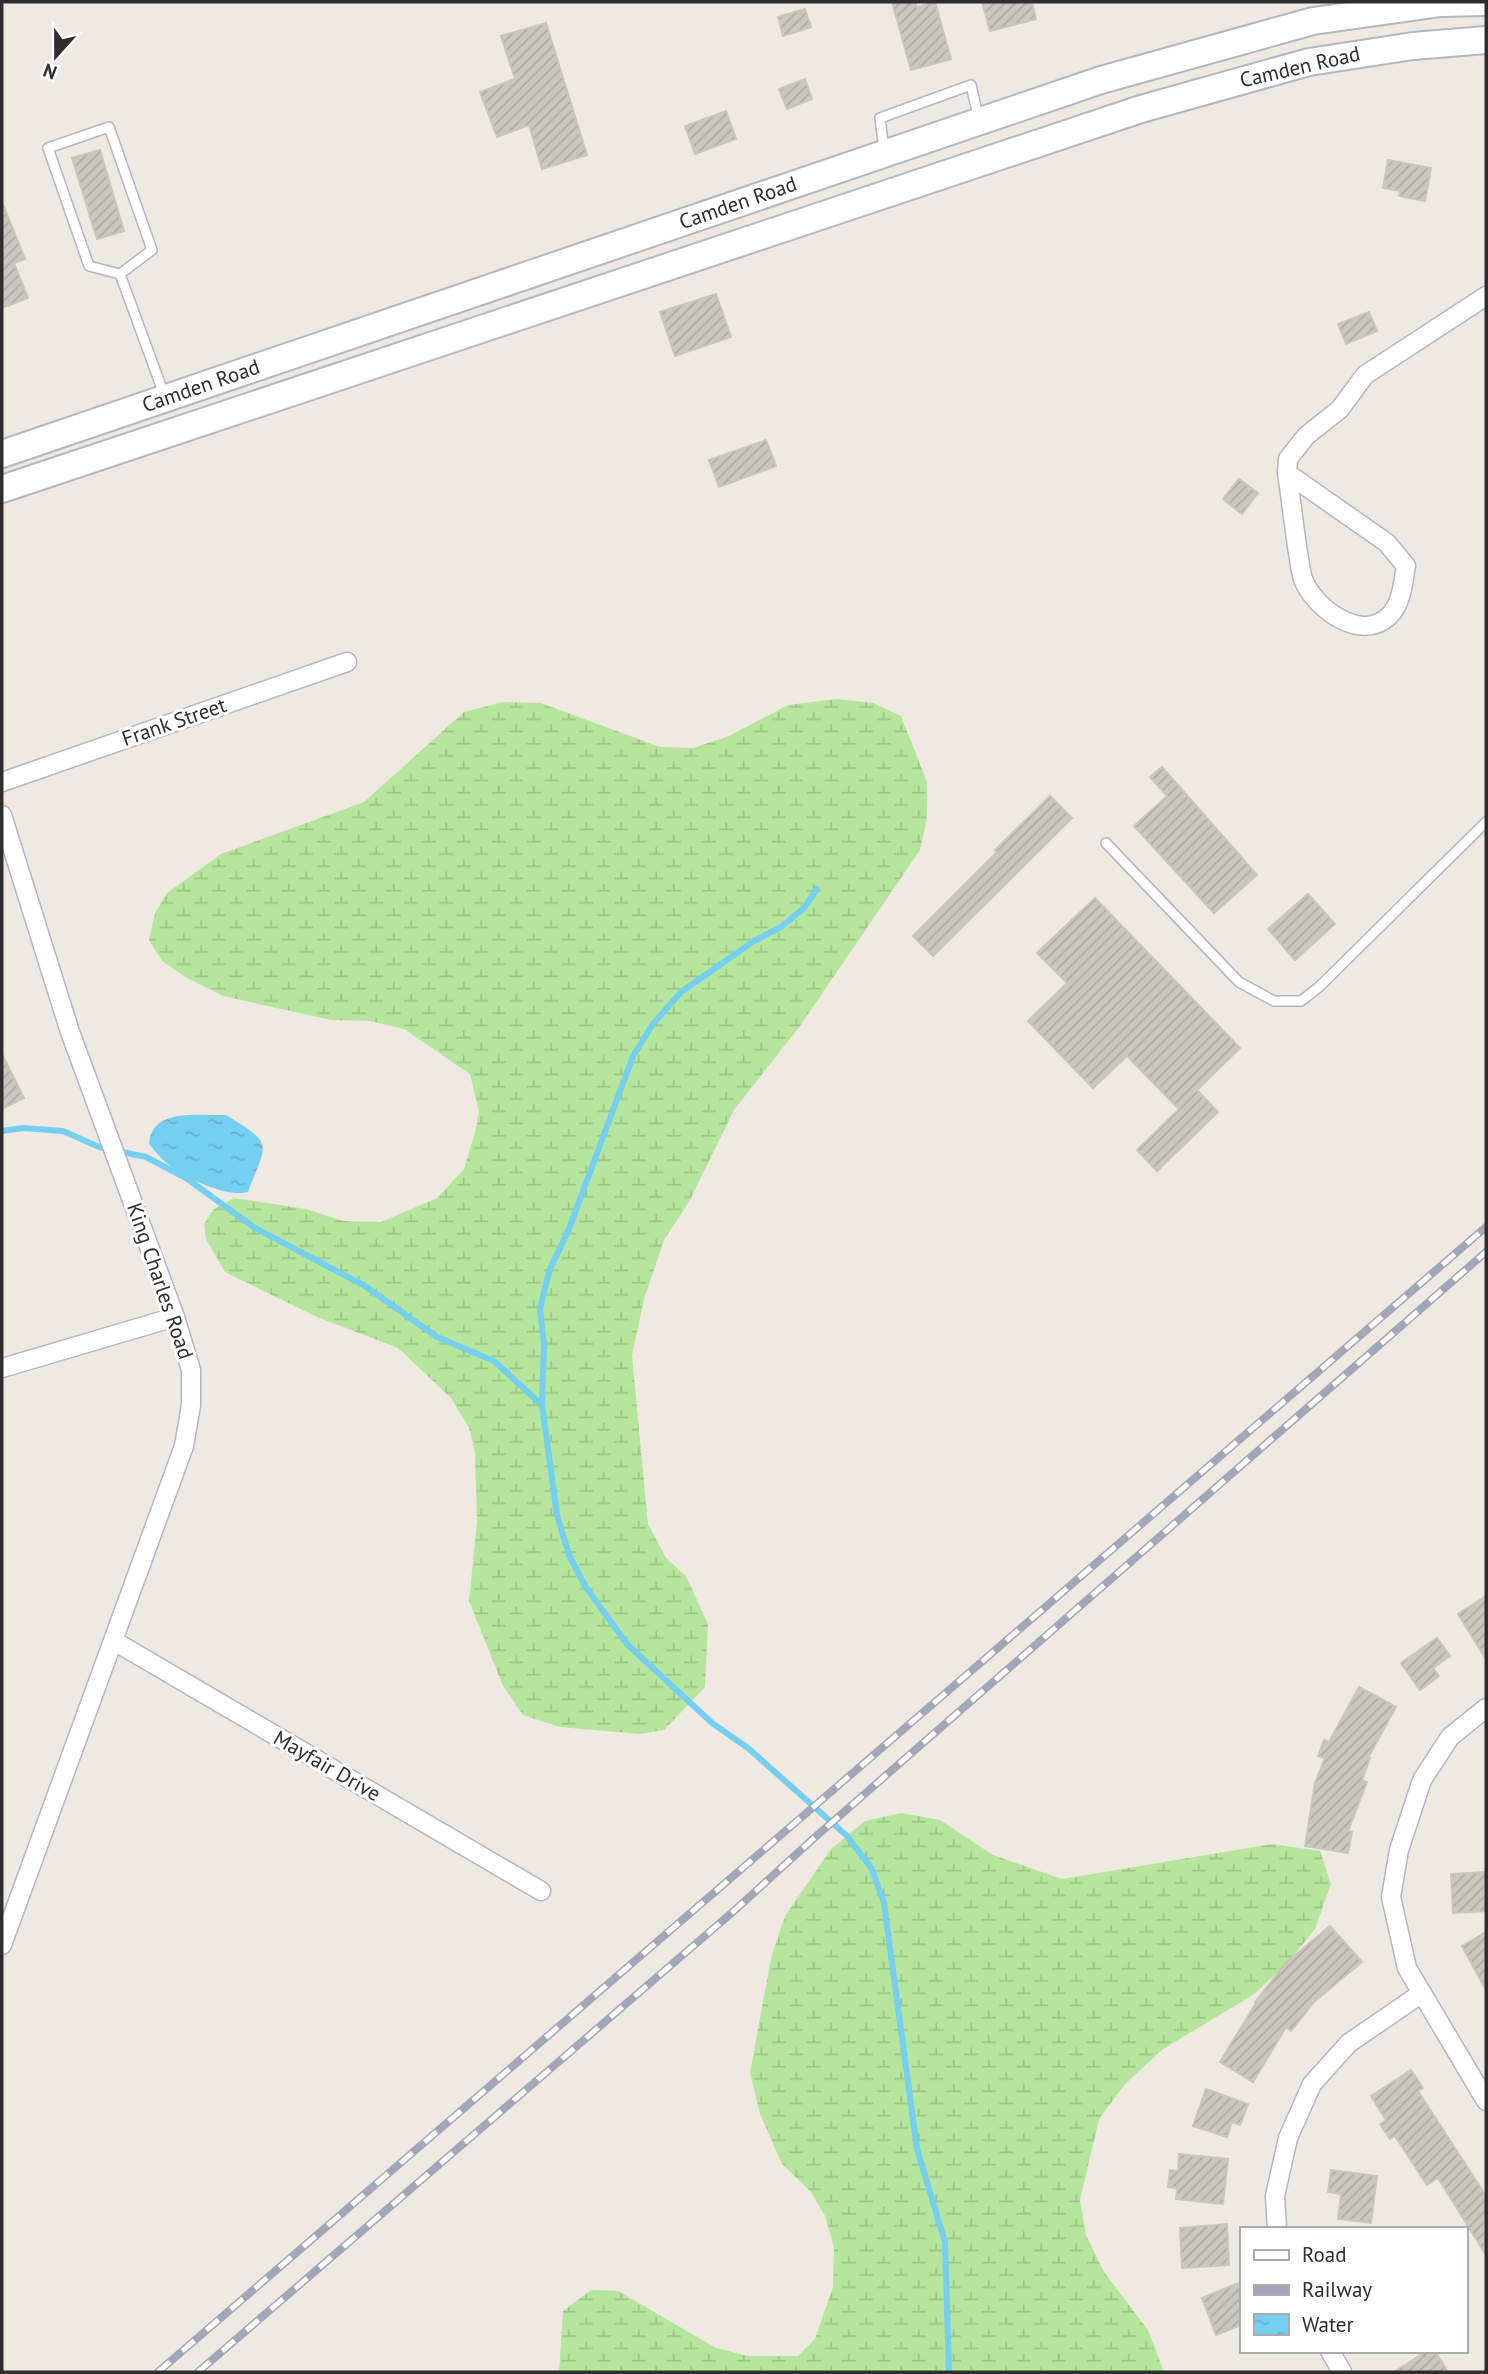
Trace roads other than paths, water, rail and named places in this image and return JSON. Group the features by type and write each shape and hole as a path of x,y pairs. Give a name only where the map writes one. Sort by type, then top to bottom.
{"main road":[{"name":"Camden Road","path":"2,454 1101,80 1313,21 1441,3 1486,2"},
{"path":"1061,136 1057,121 1064,109 1147,80 1256,49 1335,18"},
{"name":"Camden Road","path":"2,489 1141,110 1309,62 1413,46 1486,40"},
{"path":"827,214 846,185 1014,128 1020,122 1024,106"},
{"path":"2,466 83,435 157,401"}],"street":[{"path":"1287,473 1387,544 1406,566 1402,592 1388,616 1370,626 1350,623 1327,612 1314,599 1303,579 1287,473 1288,459 1306,436 1340,409 1366,375 1486,296"},
{"name":"Frank Street","path":"2,782 347,662"},
{"name":"King Charles Road","path":"2,815 70,1032 175,1317 191,1370 191,1405 184,1446 2,1945"},
{"path":"2,1368 175,1317"},
{"name":"Mayfair Drive","path":"114,1641 541,1891"},
{"path":"1486,1708 1450,1737 1422,1780 1399,1850 1391,1897 1407,1968 1486,2101"},
{"path":"1277,2227 1275,2196 1288,2138 1312,2084 1349,2043 1422,1993"},
{"path":"1330,2353 1342,2372"}],"lane":[{"path":"884,154 880,118 971,85 980,121"},
{"path":"109,127 152,250 120,274 89,266 48,148 109,127"},
{"path":"120,274 157,401"},
{"path":"1106,843 1240,982 1274,1000 1301,1002 1486,822"}],"water":[{"path":"190,1115 226,1115 260,1139 262,1146 248,1192 218,1190 195,1181 169,1165 149,1144 152,1132 158,1124 167,1119"}],"waterway":[{"path":"817,889 804,908 781,927 754,941 681,992 653,1024 633,1056 569,1229 550,1269 540,1308 544,1345 542,1405 557,1515 569,1555 585,1586 627,1644 712,1723 748,1748 847,1836 872,1869 884,1903 917,2149 945,2242 949,2372"},
{"path":"2,1131 23,1128 63,1131 99,1147 146,1157 186,1178 255,1228 365,1286 437,1337 494,1361 542,1405"}],"railway":[{"path":"158,2372 1486,1227"},
{"path":"198,2372 735,1910 1486,1252"}]}
